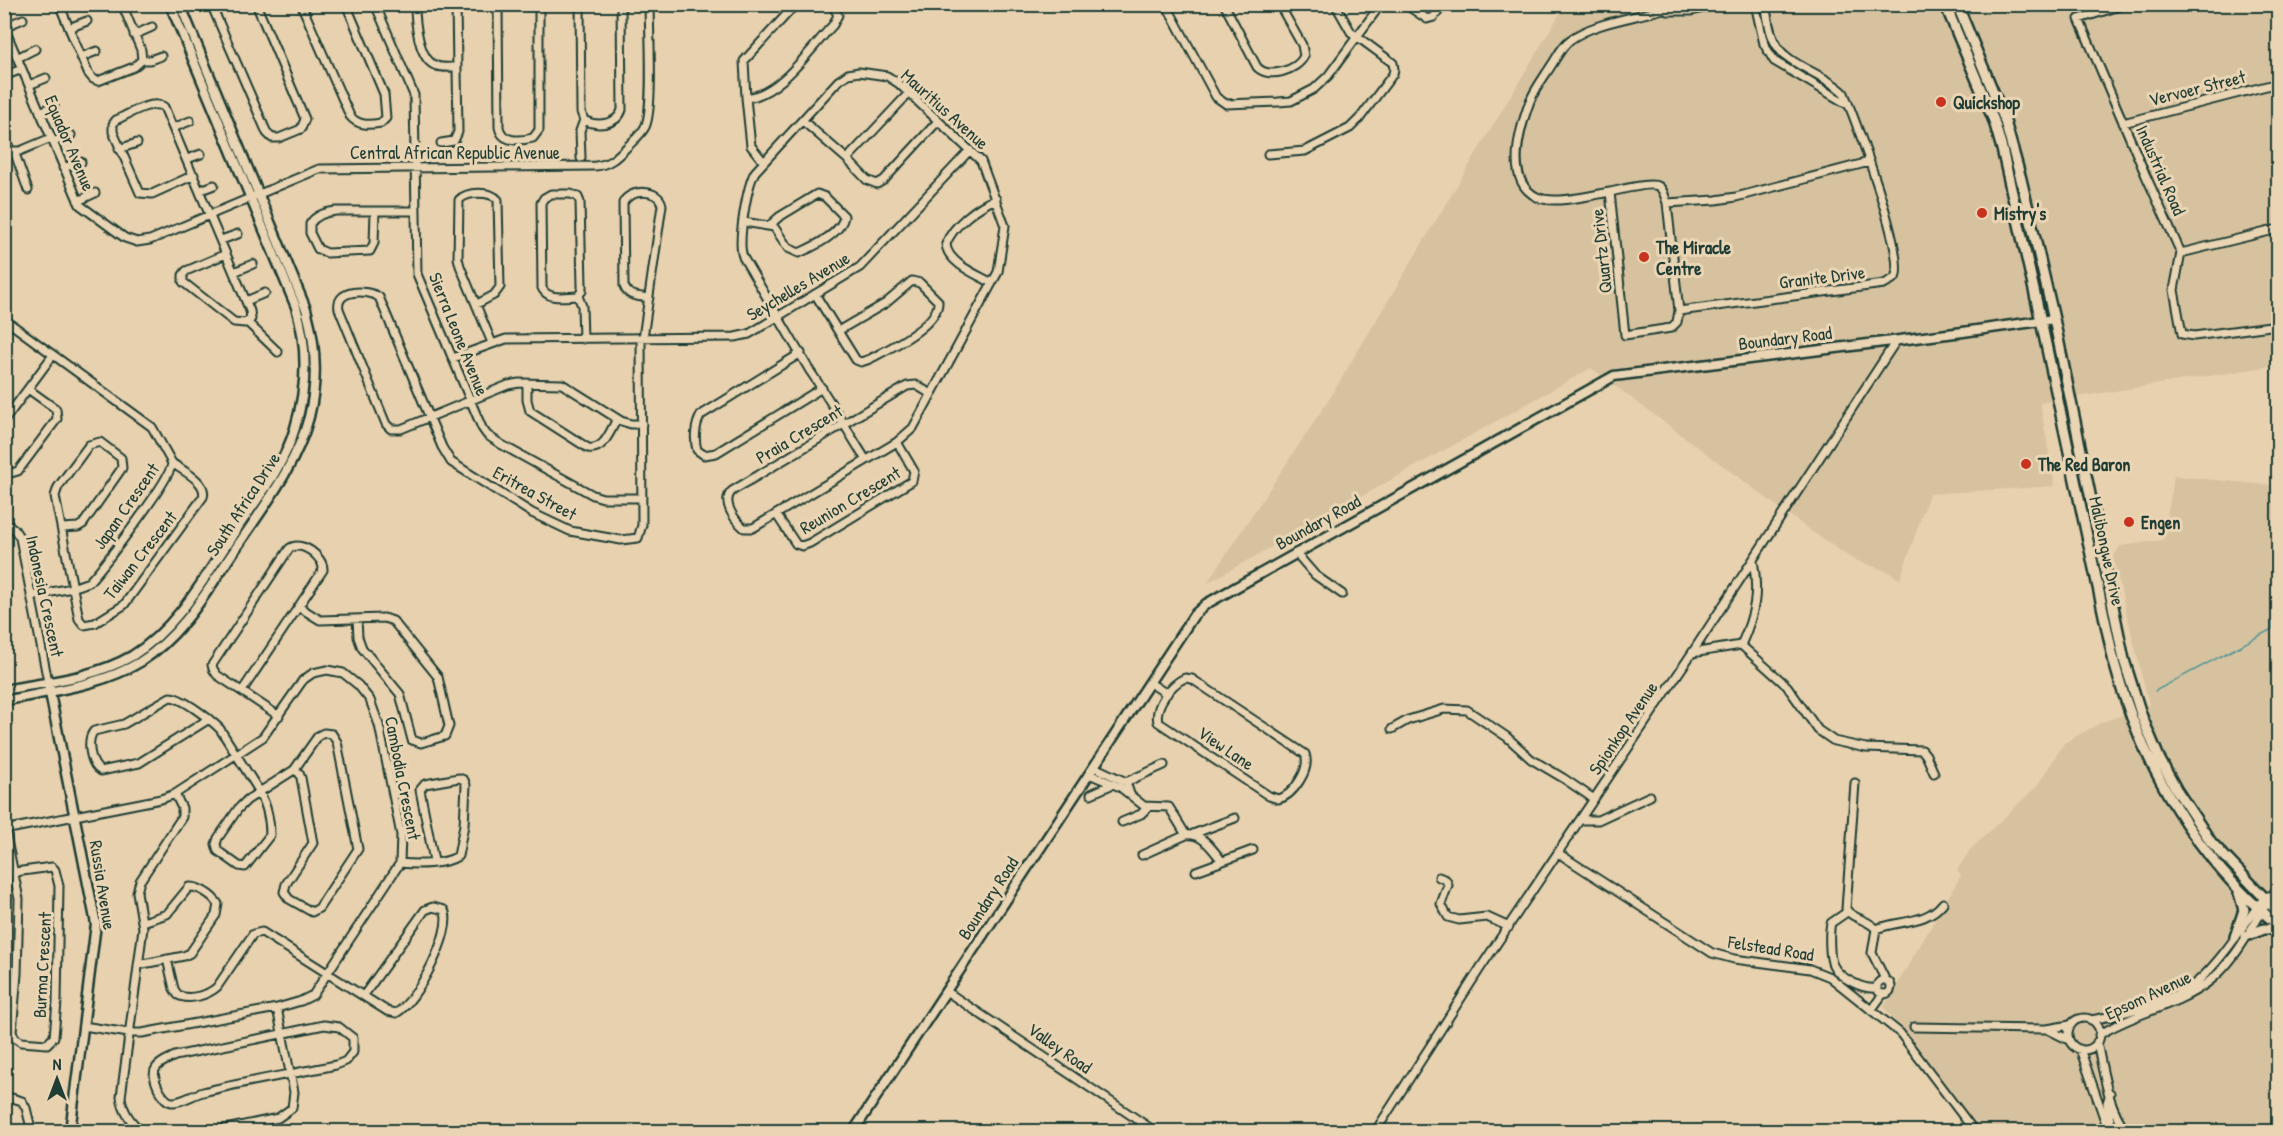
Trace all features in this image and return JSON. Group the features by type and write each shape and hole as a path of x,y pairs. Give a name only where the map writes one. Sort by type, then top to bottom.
{"main road":[{"name":"Malibongwe Drive","path":"1946,4 1999,140 2126,705 2137,734 2167,794 2204,849 2237,888 2278,927"},
{"name":"Malibongwe Drive","path":"1957,4 2004,118 2021,179 2054,319 2114,611 2136,701 2160,760 2211,842 2268,898 2278,912"},
{"path":"2235,936 2244,910 2237,888"},
{"path":"2246,936 2264,928 2278,927"}],"street":[{"path":"59,4 90,76 98,81 134,67 142,60 161,56"},
{"name":"South Africa Drive","path":"4,690 94,681 123,671 145,659 174,635 198,604 280,482 299,446 308,417 313,392 314,363 311,330 302,294 170,4"},
{"name":"South Africa Drive","path":"180,4 256,197"},
{"path":"211,4 267,133 272,138 279,138 301,129 304,119 256,4"},
{"path":"301,4 350,116 361,124 381,123 386,117 386,100 346,4"},
{"name":"Sierra Leone Avenue","path":"375,4 414,95 417,274 470,401 487,435 593,495 603,498 642,498"},
{"path":"416,4 416,32 429,60 437,66 456,66"},
{"path":"441,143 454,141 458,132 456,4"},
{"path":"498,4 499,128 500,134 505,138 519,140 533,138 539,130 540,4"},
{"path":"580,4 581,112 584,120 580,131 581,158"},
{"path":"584,120 593,123 611,122 616,120 621,113 621,4"},
{"name":"Central African Republic Avenue","path":"141,242 210,216 322,168 595,166 612,161 641,133 648,121 650,105 649,4"},
{"path":"763,161 750,144 744,61 796,4"},
{"path":"746,99 772,89 833,25 838,15 832,4"},
{"path":"1178,4 1167,7 1216,98 1226,104 1287,101 1321,84 1382,4"},
{"path":"1224,4 1257,67 1267,72 1288,70 1298,64 1304,56 1302,45 1279,4"},
{"path":"1268,154 1298,152 1311,148 1350,128 1391,77 1394,67 1390,61 1349,30 1335,4"},
{"path":"1405,4 1427,19 1434,17 1444,4"},
{"path":"1610,192 1557,200 1539,198 1524,187 1517,167 1522,128 1531,99 1569,40 1590,29 1662,11 1678,4"},
{"path":"1662,11 1692,11 1720,4"},
{"path":"1755,4 1764,44 1774,61 1847,105"},
{"name":"Granite Drive","path":"1679,311 1891,282 1897,274 1895,252 1886,211 1844,93 1778,48 1771,32 1765,4"},
{"name":"Industrial Road","path":"2126,4 2079,19 2181,253"},
{"path":"122,5 142,60"},
{"path":"4,27 23,19"},
{"path":"69,28 87,21"},
{"name":"Equador Avenue","path":"4,27 78,201 125,238 141,242"},
{"path":"134,35 152,27"},
{"path":"17,58 35,49"},
{"path":"81,57 97,51"},
{"path":"4,76 22,69"},
{"name":"Mauritius Avenue","path":"756,526 897,442 911,431 1000,268 1005,232 996,199 982,163 909,93 886,76 852,72 840,79 763,161 752,178 740,243 742,254 866,460"},
{"path":"29,85 46,78"},
{"name":"Vervoer Street","path":"2123,123 2278,83"},
{"path":"847,159 909,93"},
{"path":"194,175 152,194 142,194 136,188 119,149 113,132 113,123 152,105 163,105 201,190 246,300 252,316 247,322"},
{"path":"40,112 54,106"},
{"path":"173,128 190,121"},
{"path":"803,121 847,159 867,180 879,183 938,121"},
{"path":"10,151 71,135"},
{"path":"4,136 28,190"},
{"path":"119,149 137,143"},
{"name":"Seychelles Avenue","path":"453,358 506,339 739,337 755,331 866,262 970,150"},
{"path":"186,159 201,154"},
{"path":"63,168 81,162"},
{"path":"1679,311 1667,203 1716,201 1736,197 1869,162"},
{"path":"201,190 214,185"},
{"name":"Quartz Drive","path":"1667,203 1659,186 1651,185 1610,192 1625,335 1671,328 1677,322 1679,311"},
{"path":"78,201 94,193"},
{"name":"Eritrea Street","path":"430,417 451,462 532,513 570,531 621,540 636,539 642,531 642,338 649,298 661,200 653,194 632,193 623,203 624,286 631,295 649,298"},
{"path":"551,194 571,194 578,197 580,202 582,291 578,296 550,296 544,293 542,288 541,203 551,194"},
{"path":"744,222 770,225 777,230 788,249 799,253 835,231 843,223 844,216 825,197 817,194 770,225"},
{"path":"477,304 496,293 500,287 498,200 492,195 465,195 461,198 458,261 492,343"},
{"path":"992,283 956,260 947,252 946,244 950,235 977,207 996,199"},
{"path":"375,211 374,243 370,251 327,253 318,249 309,229 309,224 314,218 333,212 375,211 416,211"},
{"path":"2278,229 2181,253 2174,290 2182,334 2193,336 2278,325"},
{"path":"221,240 238,234"},
{"path":"226,254 186,272 183,275 183,282 234,322 247,322 278,352"},
{"path":"234,272 253,264"},
{"path":"815,294 856,360 866,361 920,329 936,311 938,301 920,283 912,281 886,303 838,331"},
{"path":"246,300 265,293"},
{"path":"430,417 379,297 370,293 344,294 338,299 339,309 386,424 394,430 401,429 470,401 512,383 562,384 617,419 631,424 642,424"},
{"path":"578,296 582,306 583,339"},
{"name":"Boundary Road","path":"853,1131 1201,608 1614,376 2054,319"},
{"name":"Japan Crescent","path":"6,323 152,427 172,463 169,473 97,573 87,583 31,596"},
{"name":"Spionkop Avenue","path":"1375,1131 1896,341"},
{"path":"801,353 701,415 695,439 697,450 704,455 712,455 822,388"},
{"path":"4,421 53,355"},
{"path":"527,383 526,399 530,411 588,448 594,449 601,446 617,419"},
{"name":"Praia Crescent","path":"756,526 748,529 740,524 728,505 729,494 909,385 919,386 932,394"},
{"path":"4,470 11,473 18,471 57,419 56,409 28,389"},
{"path":"62,528 78,528 121,470 123,463 121,458 100,442 90,445 57,489 55,499 72,588"},
{"name":"Reunion Crescent","path":"776,514 798,546 810,543 912,481 914,471 897,442"},
{"name":"Taiwan Crescent","path":"72,588 79,620 86,626 124,605 204,494 200,483 172,463"},
{"name":"Indonesia Crescent","path":"4,521 20,538 49,686"},
{"path":"242,691 321,574 324,567 320,559 304,547 296,545 289,549 213,663 214,672 242,691 279,716"},
{"path":"1296,554 1315,575 1342,594"},
{"path":"1742,645 1749,628 1756,596 1753,560"},
{"path":"299,607 320,620 357,619 391,619 435,670 440,682 448,724 445,736 421,743 412,740 400,694 362,648 358,637 357,619"},
{"path":"1692,653 1742,645"},
{"path":"1742,645 1787,686 1807,718 1826,736 1842,744 1866,748 1922,750 1934,773"},
{"name":"Cambodia Crescent","path":"5,830 161,799 175,794 263,737 303,680 313,673 327,670 349,676 373,706 379,725 401,835 400,863 328,973 309,997 277,1008 142,1034 83,1026"},
{"name":"View Lane","path":"1182,678 1192,679 1305,754 1307,764 1301,782 1286,797 1278,799 1269,796 1158,722 1157,712 1167,694 1182,678"},
{"path":"1150,683 1167,694"},
{"name":"South Africa Drive","path":"4,700 49,686"},
{"name":"Russia Avenue","path":"49,686 96,924 70,1131"},
{"path":"208,719 139,763 101,771 95,766 90,747 92,733 124,724 167,698 175,697 208,719 220,729 259,791 265,807 270,834 249,864 240,867 218,851 216,842 241,806 259,791 294,770 318,736 328,733 334,736 358,844 355,856 314,912 307,911 289,899 284,892 285,886 313,843 301,778 294,770"},
{"path":"1392,729 1408,720 1444,710 1467,710 1507,736 1538,764 1594,800"},
{"path":"1091,794 1114,782 1126,782 1164,765"},
{"path":"1092,771 1114,782 1142,805 1169,807 1190,835 1201,837 1222,861"},
{"path":"400,863 417,866 455,858 460,849 466,785 464,780 459,778 425,784 420,790 434,861"},
{"path":"1126,782 1130,794"},
{"path":"1847,912 1855,783"},
{"path":"142,1131 133,1123 122,1105 121,1088 143,922 138,895 139,885 182,817 182,808 175,794"},
{"path":"1581,820 1591,822 1598,820 1650,796"},
{"path":"1122,822 1141,814 1148,807"},
{"path":"1142,855 1235,818"},
{"name":"Burma Crescent","path":"5,830 19,899 16,992 12,1032 21,1042 46,1044 54,1037 57,1002 59,886 56,870 52,867 15,872"},
{"path":"1196,871 1253,850"},
{"name":"Felstead Road","path":"1558,853 1712,953 1734,959 1818,971 1850,991 1906,1039 1974,1131"},
{"path":"1439,877 1446,880 1448,885 1441,904 1448,917 1460,920 1487,917 1509,927"},
{"path":"138,965 184,956 193,950 218,911 217,902 198,888 189,886 167,914 143,922"},
{"name":"Epsom Avenue","path":"2098,1039 2114,1025 2200,988 2222,970 2246,936 2268,898 2278,887"},
{"path":"1876,929 1925,917 1943,903"},
{"path":"167,959 174,989 178,995 185,998 209,993 215,989 250,938 257,932 265,933 390,1012 398,1012 414,994 439,950 447,918 444,910 433,907 425,910 364,995"},
{"name":"Epsom Avenue","path":"2091,1020 2110,1017 2152,1003 2197,982 2260,910"},
{"path":"1847,912 1868,921 1876,929"},
{"path":"1847,912 1831,923 1832,963 1838,972 1858,986 1864,989 1877,988 1883,994"},
{"path":"1872,1009 1883,994 1888,994 1892,988 1872,953 1876,929"},
{"path":"1877,988 1879,982 1886,979"},
{"name":"Valley Road","path":"946,991 1156,1131"},
{"path":"211,1131 278,1118 292,1108 294,1098 286,1033 277,1008"},
{"path":"1914,1026 2047,1029 2070,1025 2079,1019 2091,1020 2098,1028 2098,1039 2110,1093 2121,1123 2127,1131"},
{"path":"333,1025 351,1036 354,1044 353,1053 342,1062 290,1074 199,1093 172,1102 165,1098 154,1076 157,1066 176,1056 286,1033 333,1025"},
{"path":"2070,1025 2069,1040 2073,1046 2080,1049 2091,1047 2098,1039"},
{"path":"2047,1029 2069,1040"},
{"path":"2080,1049 2110,1131"},
{"path":"2110,1093 2107,1104 2110,1131"},
{"path":"4,1102 12,1098 22,1101 32,1131"}],"shaded area":[{"path":"1565,5 2278,5 2278,365 2040,403 2055,486 1929,494 1900,580 1889,572 1852,559 1811,531 1591,368 1207,583 1328,401"},
{"path":"2174,476 2278,486 2278,1131 1976,1131 1884,1007 1961,875 1957,870 1970,850 2037,786 2064,743 2100,723 2149,705 2113,558 2120,546 2163,540"}],"waterway":[{"path":"2155,691 2272,629 2278,595"}],"place":[{"name":"Quickshop","path":"1941,102"},
{"name":"Mistry's","path":"1982,213"},
{"name":"The Miracle Centre","path":"1644,257"},
{"name":"The Red Baron","path":"2026,464"},
{"name":"Engen","path":"2129,522"}]}
